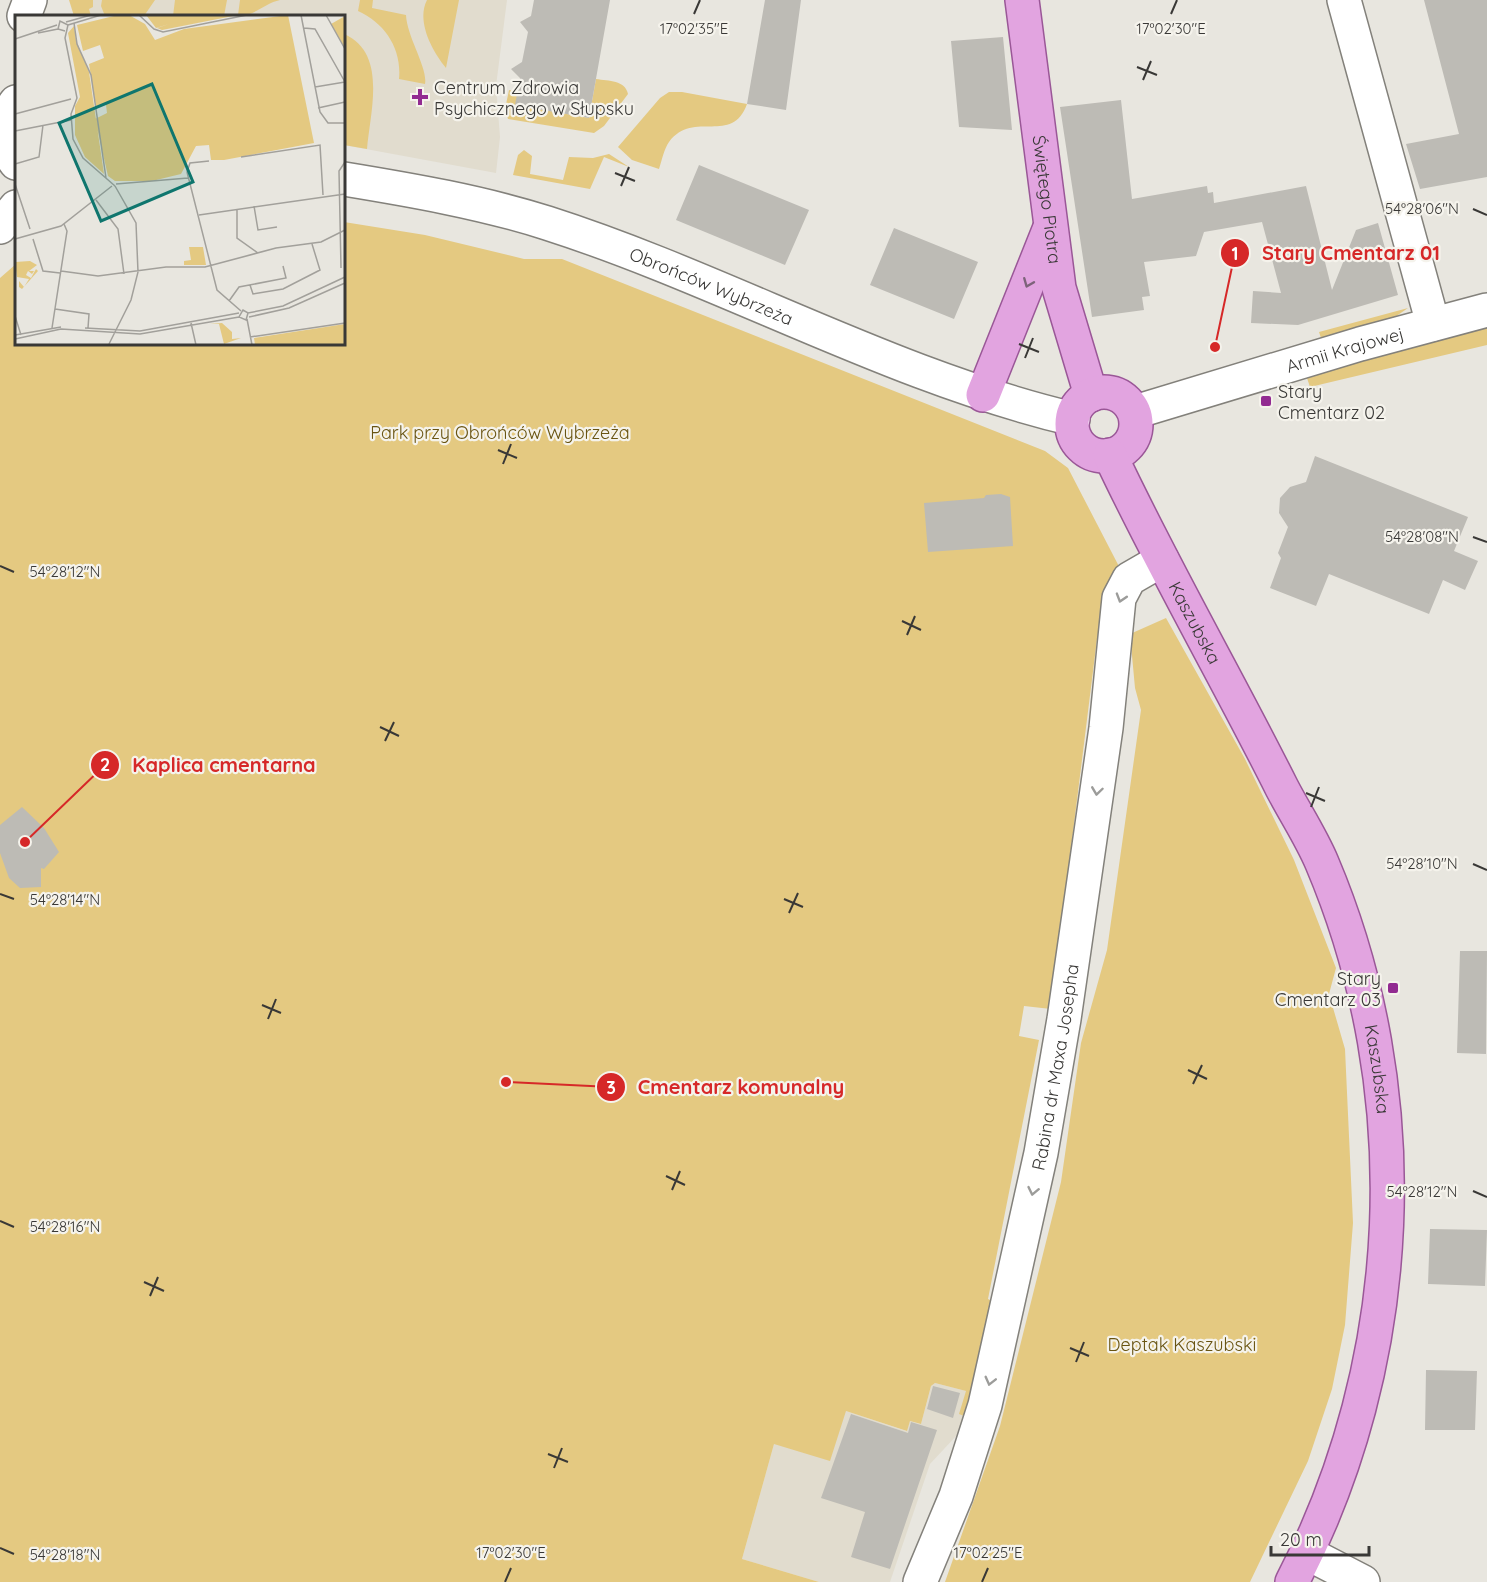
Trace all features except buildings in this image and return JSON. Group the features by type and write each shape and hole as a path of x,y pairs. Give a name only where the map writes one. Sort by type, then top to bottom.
{"main road":[{"name":"Świętego Piotra","path":"1022,0 1050,228 1082,407"},
{"path":"983,395 1050,228"},
{"path":"1112,393 1121,396 1135,412 1137,423 1129,444 1110,455 1101,455 1085,449 1075,435 1082,407 1112,393"},
{"name":"Kaszubska","path":"1110,455 1162,560 1322,861 1360,966 1381,1071 1387,1216 1383,1284 1364,1392 1352,1439 1336,1488 1292,1582"}],"street":[{"path":"24,15 30,0"},
{"path":"40,0 42,15"},
{"path":"1344,0 1433,324"},
{"path":"15,104 5,124 5,140 15,162"},
{"name":"Obrońców Wybrzeża","path":"345,179 490,207 547,223 642,257 983,395 1082,407"},
{"path":"0,227 15,208"},
{"name":"Armii Krajowej","path":"1135,412 1487,310"},
{"name":"Rabina dr Maxa Josepha","path":"920,1582 956,1496 984,1405 1041,1154 1064,1019 1104,740 1119,598 1129,579 1162,560"},
{"path":"1307,1553 1363,1582"}],"shaded area":[{"name":"Centrum Zdrowia Psychicznego w Słupsku","path":"70,0 507,0 496,86 500,137 496,173 345,145 345,15 75,15"},
{"path":"935,1383 966,1391 972,1419 930,1464 890,1582 819,1582 742,1559 774,1444 846,1411 906,1431 910,1421 921,1424 931,1386"}],"green space":[{"path":"69,0 93,0 93,7 89,9 91,15 74,15"},
{"path":"102,0 155,0 145,15 105,15 101,6"},
{"path":"175,0 227,0 224,15 173,15"},
{"path":"240,0 280,0 248,14 238,15"},
{"path":"360,0 373,0 372,8 406,15 425,77 425,84 399,79 398,57 390,38 376,22 358,11"},
{"path":"427,0 459,0 446,68 431,45 424,26 424,8"},
{"path":"345,35 358,43 367,55 371,69 373,101 367,149 345,145"},
{"path":"596,79 620,84 624,86 628,94 604,126 594,133 508,119 505,109 509,90 518,92 516,105 589,118"},
{"path":"669,92 682,92 747,104 740,116 732,123 690,128 679,133 667,145 659,169 632,160 618,147 660,98"},
{"path":"524,150 532,156 530,174 563,180 569,157 593,158 609,154 629,167 604,157 590,189 513,175 518,155"},
{"name":"Park przy Obrońców Wybrzeża","path":"345,222 425,235 524,259 562,259 1045,451 1068,468 1125,578 1111,639 1097,639 1051,1009 1024,1006 1019,1036 1039,1040 988,1299 1000,1305 972,1419 959,1414 966,1391 935,1383 931,1386 921,1424 910,1421 907,1431 846,1411 830,1461 774,1444 742,1559 819,1582 0,1582 0,278 15,265 15,345 345,345"},
{"path":"1408,308 1395,317 1321,338 1319,332"},
{"path":"1487,326 1487,345 1310,387 1306,375"},
{"name":"Deptak Kaszubski","path":"1166,618 1245,759 1294,860 1336,968 1329,994 1345,1049 1353,1223 1345,1325 1332,1389 1308,1461 1250,1582 945,1582 1000,1426 1061,1182 1081,1043 1107,950 1141,710 1135,688 1130,634"}],"place":[{"name":"Centrum Zdrowia Psychicznego w Słupsku","path":"420,97"},
{"name":"Stary Cmentarz 01","path":"1215,347"},
{"name":"Stary Cmentarz 02","path":"1266,401"},
{"name":"Kaplica cmentarna","path":"25,842"},
{"name":"Stary Cmentarz 03","path":"1393,988"},
{"name":"Cmentarz komunalny","path":"506,1082"}]}
